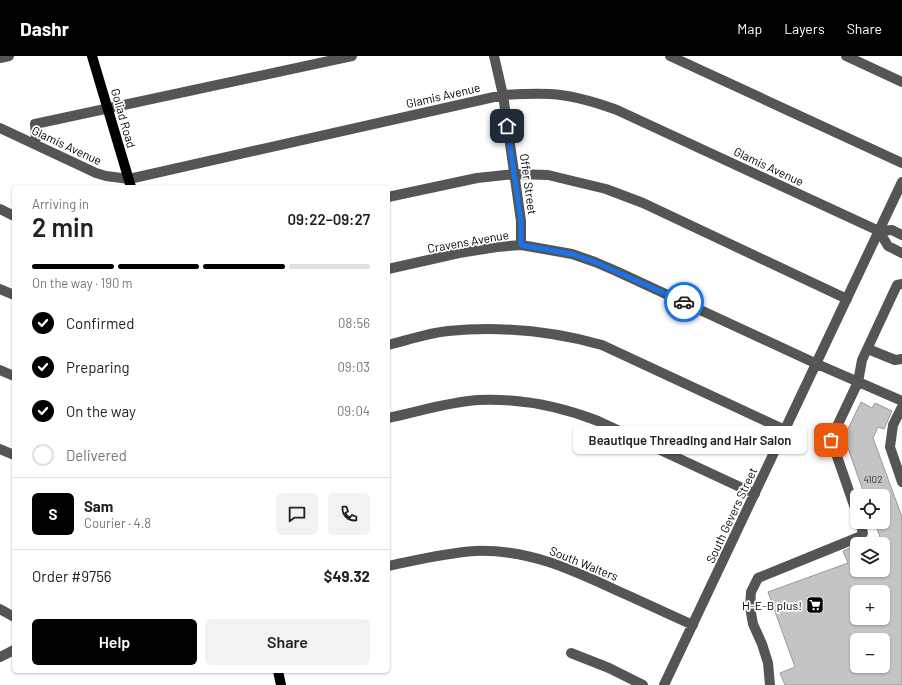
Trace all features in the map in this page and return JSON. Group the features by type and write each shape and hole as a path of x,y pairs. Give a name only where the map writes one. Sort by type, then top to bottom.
{"main road":[{"name":"Goliad Road","path":"92,56 130,183"},
{"path":"278,673 281,685"}],"street":[{"path":"0,58 10,56"},
{"path":"35,144 35,124 352,56"},
{"name":"Offer Street","path":"494,56 503,95 521,221 521,245"},
{"path":"670,56 902,163"},
{"path":"846,56 902,82"},
{"name":"Glamis Avenue","path":"0,128 96,173 130,183 503,95 550,94 595,102 616,110 880,231 892,230 902,235"},
{"path":"390,197 477,178 514,174 548,175 606,189 643,203 847,299"},
{"name":"South Gevers Street","path":"664,685 902,182"},
{"path":"0,209 12,215"},
{"path":"880,231 888,246 902,253"},
{"name":"Cravens Avenue","path":"390,269 459,253 521,245 572,254 595,262 817,364 902,401"},
{"path":"850,494 831,440 858,382 862,360 897,285 902,284"},
{"path":"0,289 12,294"},
{"path":"390,345 446,331 480,329 527,330 571,336 602,345 785,430"},
{"path":"868,349 895,360 902,359"},
{"path":"0,370 12,375"},
{"path":"390,418 477,400 523,401 548,405 574,412 598,421 755,494"},
{"path":"902,407 893,425 890,447 902,482"},
{"path":"0,449 12,454"},
{"path":"770,685 768,663 762,644 753,624 750,607 751,592 758,578 859,537 863,533 862,529"},
{"name":"South Walters","path":"390,566 452,553 477,551 502,552 527,556 575,570 693,626"},
{"path":"0,609 12,616"},
{"path":"0,656 12,651"},
{"path":"571,653 609,668 643,685"}],"building":[{"name":"H-E-B plus!","path":"861,402 872,408 875,403 892,411 884,429 878,427 873,438 902,517 902,685 785,685 780,673 795,667 768,592 848,563 843,551 850,548 850,577 890,577 890,537 880,537 877,529 890,529 890,489 863,489 844,437"}],"way so far":[{"path":"684,302 858,382 831,440"}],"place":[{"name":"Beautique Threading and Hair Salon","path":"831,440"},
{"name":"H-E-B plus!","path":"815,605"}],"route":[{"path":"507,126 521,221 521,245 572,254 595,262 684,302"}]}
